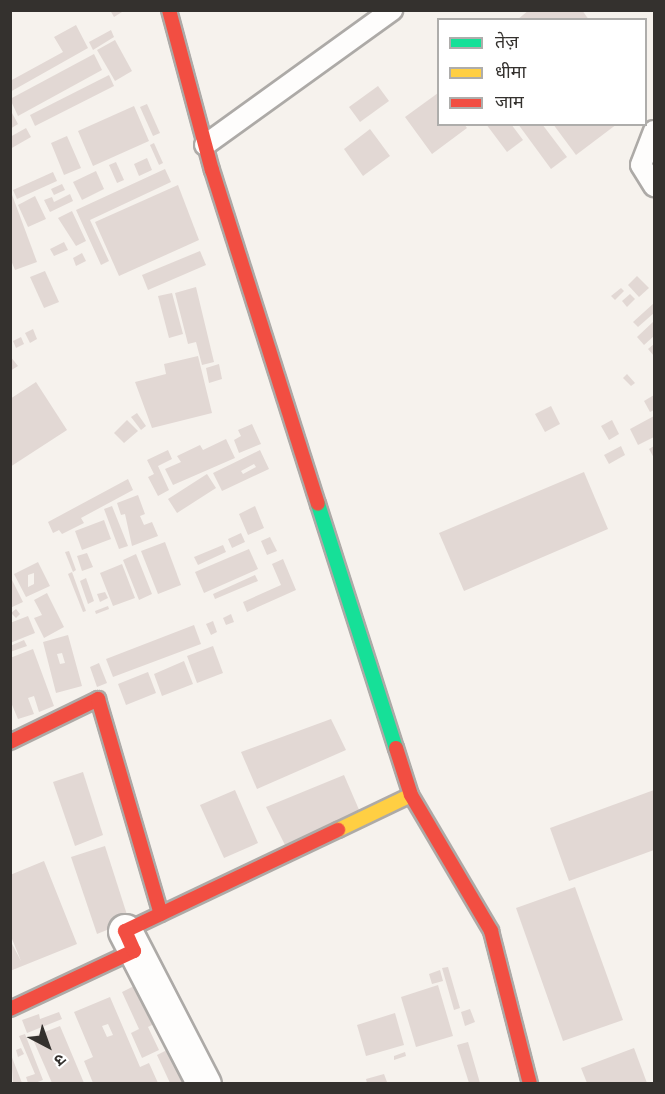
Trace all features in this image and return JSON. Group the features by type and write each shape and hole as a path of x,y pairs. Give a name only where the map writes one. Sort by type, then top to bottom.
{"main road":[{"path":"170,10 206,145 411,795 491,931 530,1083"},
{"path":"10,742 98,699 161,914"},
{"path":"10,1009 134,951 125,931 411,795"}],"street":[{"path":"125,931 204,1083"}],"lane":[{"path":"206,145 392,10"},
{"path":"654,130 641,165 654,186"}],"building":[{"path":"110,10 121,10 122,12 114,17"},
{"path":"529,10 582,10 588,18 519,18"},
{"path":"76,25 88,48 10,92 10,81 63,52 54,37"},
{"path":"111,30 114,37 93,50 89,42"},
{"path":"115,40 132,71 115,81 97,50"},
{"path":"94,54 102,70 18,116 10,99"},
{"path":"109,75 114,86 35,126 30,115"},
{"path":"378,86 389,101 360,122 349,107"},
{"path":"437,94 437,126 466,126 467,128 432,154 405,117"},
{"path":"147,104 160,133 153,136 140,107"},
{"path":"134,106 149,141 93,166 78,131"},
{"path":"12,113 18,124 10,129 10,114"},
{"path":"488,126 512,126 523,140 507,152"},
{"path":"519,126 544,126 567,157 551,169"},
{"path":"554,126 614,126 576,155"},
{"path":"26,128 31,137 10,149 10,137"},
{"path":"370,129 390,156 363,176 344,149"},
{"path":"67,136 81,168 64,175 51,143"},
{"path":"154,143 163,163 159,165 150,145"},
{"path":"147,158 152,170 139,176 134,164"},
{"path":"116,162 124,180 117,183 109,165"},
{"path":"165,169 171,182 90,220 109,261 101,265 76,210"},
{"path":"96,171 104,189 82,200 73,182"},
{"path":"53,172 57,181 17,199 13,190"},
{"path":"62,184 65,190 54,195 51,189"},
{"path":"178,185 199,240 119,276 95,222"},
{"path":"11,192 37,262 15,270 10,258"},
{"path":"70,194 73,201 50,212 44,200 52,197 54,202"},
{"path":"35,196 46,219 28,227 18,205"},
{"path":"72,211 86,241 76,246 58,218"},
{"path":"64,242 68,250 54,256 50,249"},
{"path":"200,251 206,265 148,290 142,275"},
{"path":"82,253 86,261 76,266 73,258"},
{"path":"45,271 59,302 44,308 30,277"},
{"path":"637,276 649,288 639,297 628,285"},
{"path":"196,287 214,362 202,365 196,342 188,344 175,293"},
{"path":"621,288 624,291 615,300 611,296"},
{"path":"172,293 183,334 169,338 158,296"},
{"path":"630,294 635,299 627,307 622,301"},
{"path":"654,303 654,313 638,327 633,322"},
{"path":"654,321 654,336 644,345 637,337"},
{"path":"33,329 37,339 30,343 25,333"},
{"path":"21,337 24,344 16,348 13,341"},
{"path":"654,344 654,356 648,349"},
{"path":"10,356 18,366 10,371"},
{"path":"198,356 212,413 152,428 135,382 166,374 164,364"},
{"path":"219,364 222,379 209,383 206,368"},
{"path":"627,374 635,383 631,386 623,378"},
{"path":"36,382 67,430 10,467 10,399"},
{"path":"654,395 654,410 650,412 644,401"},
{"path":"551,406 560,424 545,432 535,414"},
{"path":"137,413 146,426 141,430 131,417"},
{"path":"654,416 654,437 638,445 630,429"},
{"path":"127,420 138,431 124,443 114,433"},
{"path":"612,420 619,434 609,440 601,426"},
{"path":"252,424 261,444 239,453 234,440 241,436 238,430"},
{"path":"226,439 235,458 173,485 165,469 181,462 177,456 200,445 203,450"},
{"path":"621,446 625,455 609,464 604,455"},
{"path":"654,446 654,458 649,449"},
{"path":"168,450 172,459 158,466 169,490 158,496 148,477 154,474 147,460"},
{"path":"260,450 269,469 222,491 213,473","holes":["254,464 256,467 243,474 241,471"]},
{"path":"584,472 608,529 464,591 439,533"},
{"path":"207,474 216,488 177,513 168,499"},
{"path":"128,479 133,490 81,518 84,523 62,534 59,530 53,533 48,522"},
{"path":"138,495 145,514 140,516 144,525 152,522 158,536 132,546 125,514 121,515 117,503"},
{"path":"112,506 128,546 119,549 104,509"},
{"path":"255,506 264,528 248,535 239,514"},
{"path":"104,520 111,539 82,550 75,531"},
{"path":"241,533 245,542 232,548 228,539"},
{"path":"270,537 277,551 267,555 261,541"},
{"path":"165,542 181,585 158,594 141,551"},
{"path":"223,545 226,552 198,565 194,557"},
{"path":"249,549 258,569 204,593 195,572"},
{"path":"69,551 76,570 73,572 65,552"},
{"path":"87,553 93,567 82,571 77,556"},
{"path":"136,554 152,594 139,600 123,560"},
{"path":"283,559 296,590 247,612 243,602 281,585 272,564"},
{"path":"38,562 50,586 26,597 14,574","holes":["34,573 34,584 28,587 28,575"]},
{"path":"122,564 135,598 113,606 100,573"},
{"path":"72,572 86,611 83,612 68,574"},
{"path":"255,575 258,581 215,599 213,594"},
{"path":"10,576 23,602 10,608"},
{"path":"86,578 94,601 88,604 80,581"},
{"path":"105,592 108,598 100,602 97,594"},
{"path":"47,593 64,627 44,638 34,618 42,615 34,600"},
{"path":"108,606 109,609 96,614 95,611"},
{"path":"16,609 20,614 16,618 11,613"},
{"path":"231,614 234,622 226,625 223,618"},
{"path":"28,616 35,633 10,643 10,623"},
{"path":"213,621 217,632 211,635 206,624"},
{"path":"194,625 201,644 113,677 106,659"},
{"path":"68,635 82,686 56,693 43,642","holes":["62,653 65,663 60,664 57,654"]},
{"path":"24,640 27,646 10,652 10,646"},
{"path":"213,646 223,673 197,683 187,656"},
{"path":"33,649 54,706 39,712 34,696 28,698 34,714 18,719 10,700 10,658"},
{"path":"184,661 193,684 162,696 154,674"},
{"path":"99,663 107,683 97,687 90,667"},
{"path":"148,672 156,693 126,705 118,684"},
{"path":"331,719 346,750 257,789 241,752"},
{"path":"83,772 103,835 75,846 53,782"},
{"path":"344,775 360,812 285,845 266,807"},
{"path":"235,790 258,843 224,858 200,805"},
{"path":"654,790 654,850 569,881 550,828"},
{"path":"105,846 129,921 97,934 71,857"},
{"path":"44,861 77,944 10,971 10,940 21,961 10,934 10,875"},
{"path":"575,887 623,1020 563,1041 516,908"},
{"path":"448,967 460,1008 454,1010 442,968"},
{"path":"440,970 443,981 432,984 429,974"},
{"path":"438,985 453,1036 416,1047 401,997"},
{"path":"134,986 140,1000 145,998 156,1023 148,1027 159,1050 142,1058 131,1033 139,1029 122,992"},
{"path":"110,997 140,1067 149,1063 158,1083 93,1083 84,1061 93,1057 74,1012","holes":["108,1024 113,1035 107,1037 102,1026"]},
{"path":"470,1009 475,1022 465,1026 461,1012"},
{"path":"59,1012 62,1019 27,1033 22,1020 39,1014 40,1019"},
{"path":"395,1013 404,1045 366,1056 357,1025"},
{"path":"60,1026 84,1083 52,1083 32,1037"},
{"path":"25,1034 43,1080 35,1083 28,1083 26,1077 35,1074 19,1036"},
{"path":"468,1042 480,1083 469,1083 457,1045"},
{"path":"181,1043 195,1083 170,1083 157,1055"},
{"path":"21,1048 24,1054 18,1057 16,1050"},
{"path":"634,1048 647,1083 587,1083 581,1068"},
{"path":"405,1052 406,1056 394,1060 394,1056"},
{"path":"11,1055 22,1083 13,1083"},
{"path":"384,1074 387,1082 367,1083 366,1079"}],"traffic: fast":[{"path":"318,504 396,748"}],"traffic: slow":[{"path":"338,830 411,795"}],"traffic: jam":[{"path":"169,10 212,170 318,504"},
{"path":"10,742 98,699 161,914"},
{"path":"396,748 411,795 491,931 530,1084"},
{"path":"10,1009 134,951 125,931 338,830"}]}
